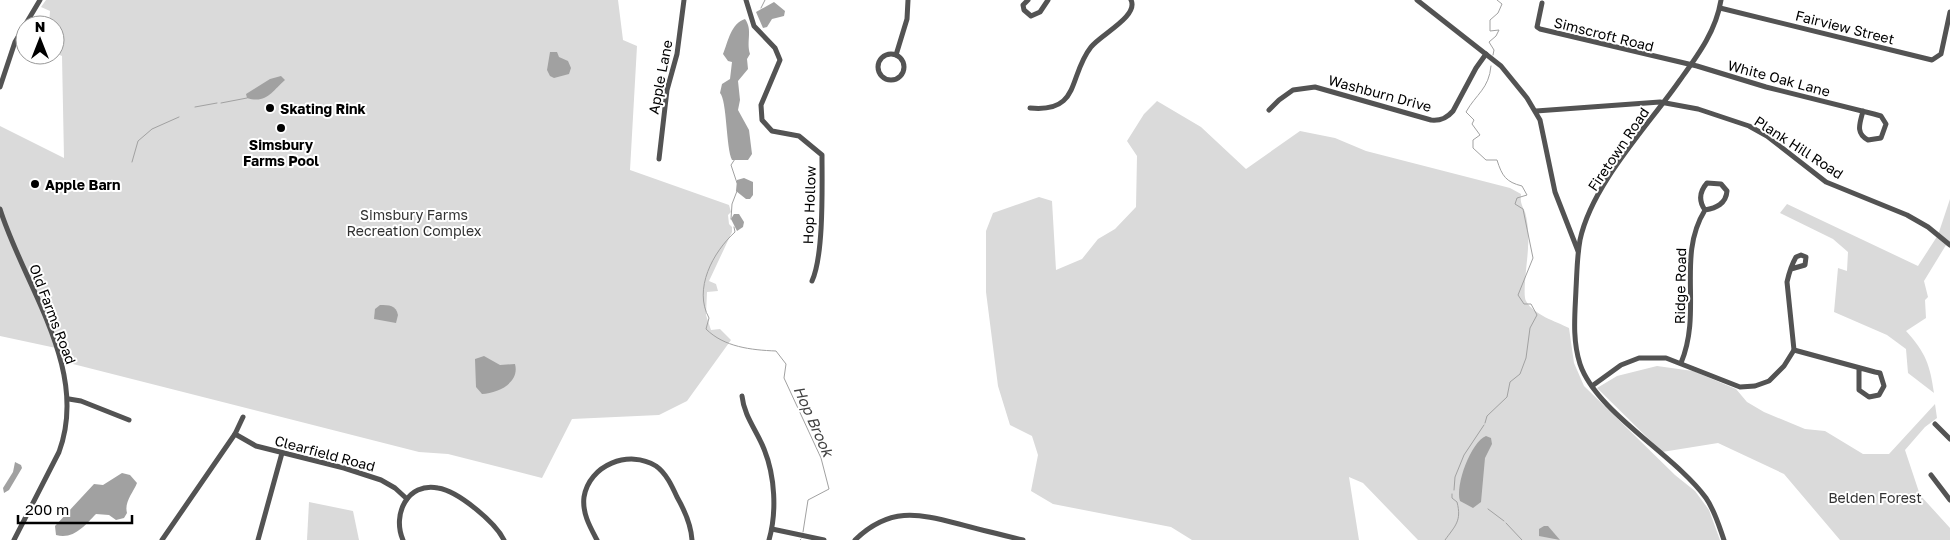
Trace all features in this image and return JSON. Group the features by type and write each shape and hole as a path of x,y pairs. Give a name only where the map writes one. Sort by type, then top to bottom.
{"street":[{"path":"0,87 15,42 40,0"},
{"name":"Apple Lane","path":"659,159 667,90 677,54 684,0"},
{"name":"Hop Hollow","path":"746,0 754,26 775,48 780,60 761,105 762,120 772,131 799,136 822,155 822,193 818,255 816,272 812,281"},
{"path":"896,55 907,20 908,0"},
{"path":"1028,0 1023,6 1024,10 1031,16 1040,12 1048,0"},
{"path":"1030,108 1048,109 1058,106 1069,98 1086,54 1097,39 1114,29 1132,11 1131,0"},
{"path":"1417,0 1510,75 1536,112 1540,120 1555,192 1578,252"},
{"name":"Firetown Road","path":"1721,0 1710,37 1603,187 1585,226 1578,252 1574,334 1580,365 1592,386 1625,421 1698,489 1712,508 1724,540"},
{"name":"Simscroft Road","path":"1542,3 1538,28 1690,66"},
{"name":"Fairview Street","path":"1720,8 1923,58 1937,59 1940,54 1950,13"},
{"name":"Washburn Drive","path":"1269,110 1293,90 1315,87 1431,120 1441,120 1454,111 1476,68 1486,54"},
{"path":"896,55 902,60 903,72 895,79 887,80 880,75 878,63 883,56 896,55"},
{"name":"White Oak Lane","path":"1690,66 1863,111 1881,116 1884,119 1885,131 1878,140 1868,140 1861,134 1859,127 1863,111"},
{"name":"Plank Hill Road","path":"1536,112 1664,102 1698,109 1749,126 1767,136 1826,182 1907,215 1928,227 1950,245"},
{"name":"Ridge Road","path":"1681,363 1689,344 1692,318 1690,263 1694,232 1705,210 1722,204 1726,198 1726,187 1721,184 1708,183 1702,188 1701,200 1705,210"},
{"name":"Old Farms Road","path":"0,209 59,353 68,399 65,426 59,452 14,540"},
{"path":"1592,386 1621,365 1639,358 1666,358 1681,363 1704,375 1740,387 1755,386 1768,381 1784,366 1794,350 1787,284 1791,269"},
{"path":"1794,350 1880,374 1884,382 1879,395 1869,396 1859,390 1858,368"},
{"path":"742,396 743,405 764,450 770,472 773,493 772,529 769,540"},
{"path":"68,399 81,401 129,420"},
{"path":"162,540 235,434 243,417"},
{"path":"1935,424 1950,439"},
{"name":"Clearfield Road","path":"235,434 256,446 344,468 381,480 396,488 407,498"},
{"path":"258,540 282,453"},
{"path":"597,540 587,521 584,509 587,488 592,478 606,465 630,458 655,466 664,474 691,526 692,540"},
{"path":"1931,475 1950,500"},
{"path":"402,540 398,519 407,498 419,490 428,488 446,490 473,508 504,540"},
{"path":"855,540 874,524 892,517 911,514 933,517 1023,540"},
{"path":"772,529 824,540"}],"green space":[{"name":"Simsbury Farms Recreation Complex","path":"46,0 618,0 623,40 637,46 630,170 729,205 731,212 728,215 729,224 732,227 732,232 709,281 716,284 718,291 707,292 706,315 711,330 720,329 731,340 687,401 659,415 572,419 542,478 448,454 419,452 69,363 56,348 0,336 0,126 64,158 62,65 65,65 65,15 50,15 50,11 41,7"},
{"path":"1157,101 1201,127 1246,169 1300,131 1335,138 1366,151 1510,188 1521,194 1521,202 1528,225 1526,301 1539,314 1569,328 1574,363 1584,386 1675,475 1695,491 1709,510 1720,540 1418,540 1363,483 1349,477 1359,540 1192,540 1171,527 1053,504 1031,491 1038,455 1032,436 1010,425 998,386 986,292 986,231 993,213 1039,197 1052,201 1056,270 1082,259 1098,239 1115,229 1136,207 1137,156 1127,141 1144,114"},
{"path":"1950,199 1950,247 1946,245 1924,281 1928,297 1925,300 1926,318 1906,331 1923,353 1931,375 1934,393 1908,373 1906,349 1887,335 1834,312 1838,268 1847,271 1848,252 1833,239 1780,213 1787,204 1918,266 1938,235"},
{"name":"Belden Forest","path":"1657,366 1693,371 1736,389 1747,402 1764,412 1805,429 1825,431 1863,454 1889,454 1935,404 1937,418 1925,427 1905,450 1920,495 1950,528 1950,540 1840,540 1784,474 1718,443 1662,452 1597,388 1617,376"},
{"path":"309,502 353,511 359,540 307,540"}],"shaded area":[{"path":"774,2 785,11 784,16 772,19 767,27 763,28 756,12"},
{"path":"745,19 749,27 750,54 747,59 748,69 738,81 740,100 738,110 749,130 752,154 748,160 732,160 724,105 720,93 722,84 730,79 732,62 728,61 723,54 736,24"},
{"path":"550,52 557,52 559,57 568,61 571,68 569,74 554,78 550,76 547,70"},
{"path":"281,76 285,80 269,95 260,99 247,98 246,94 270,79"},
{"path":"744,178 753,182 753,195 750,199 746,199 736,191 737,180"},
{"path":"734,214 739,214 744,222 743,227 737,231 731,219"},
{"path":"380,305 396,309 398,315 396,323 374,319 375,309"},
{"path":"484,356 500,365 515,364 516,371 511,382 506,386 495,392 482,394 476,387 475,359"},
{"path":"1486,436 1491,438 1492,444 1485,458 1481,502 1473,508 1460,501 1460,485 1465,465 1470,455 1480,440"},
{"path":"15,462 21,465 22,468 9,490 4,493 3,488 13,472"},
{"path":"122,473 130,475 137,483 128,501 127,513 124,518 116,520 109,515 96,514 74,533 62,536 56,535 55,526 94,484 103,485"},
{"path":"1548,526 1560,540 1539,536 1539,529"}],"waterway":[{"name":"Hop Brook","path":"761,8 765,0"},
{"path":"1493,55 1494,50 1489,42 1496,36 1499,30 1490,31 1490,20 1498,13 1502,4 1497,0"},
{"path":"1485,423 1487,416 1507,397 1510,382 1520,374 1526,358 1530,328 1537,315 1531,304 1524,304 1518,295 1533,258 1523,209 1515,204 1517,198 1527,195 1522,186 1505,178 1497,160 1486,160 1473,148 1473,140 1480,135 1472,124 1474,120 1466,112 1485,86 1491,66"},
{"path":"221,103 247,98"},
{"path":"195,107 217,103"},
{"path":"132,162 138,141 152,129 179,117"},
{"name":"Hop Brook","path":"735,159 731,165 737,183"},
{"name":"Hop Brook","path":"731,219 732,204 737,191"},
{"name":"Hop Brook","path":"734,227 735,232 719,250 704,283 703,295 709,318 706,329 729,344 757,350 776,351 786,364 784,378 821,458 829,489 808,500 803,532"},
{"path":"1454,490 1455,477 1464,455 1484,425"},
{"path":"1445,540 1455,527 1459,514 1457,502 1452,498 1452,494"},
{"path":"1488,509 1504,521"},
{"path":"1506,523 1522,540"}],"place":[{"name":"Skating Rink","path":"270,108"},
{"name":"Simsbury Farms Pool","path":"281,128"},
{"name":"Apple Barn","path":"35,184"}]}
